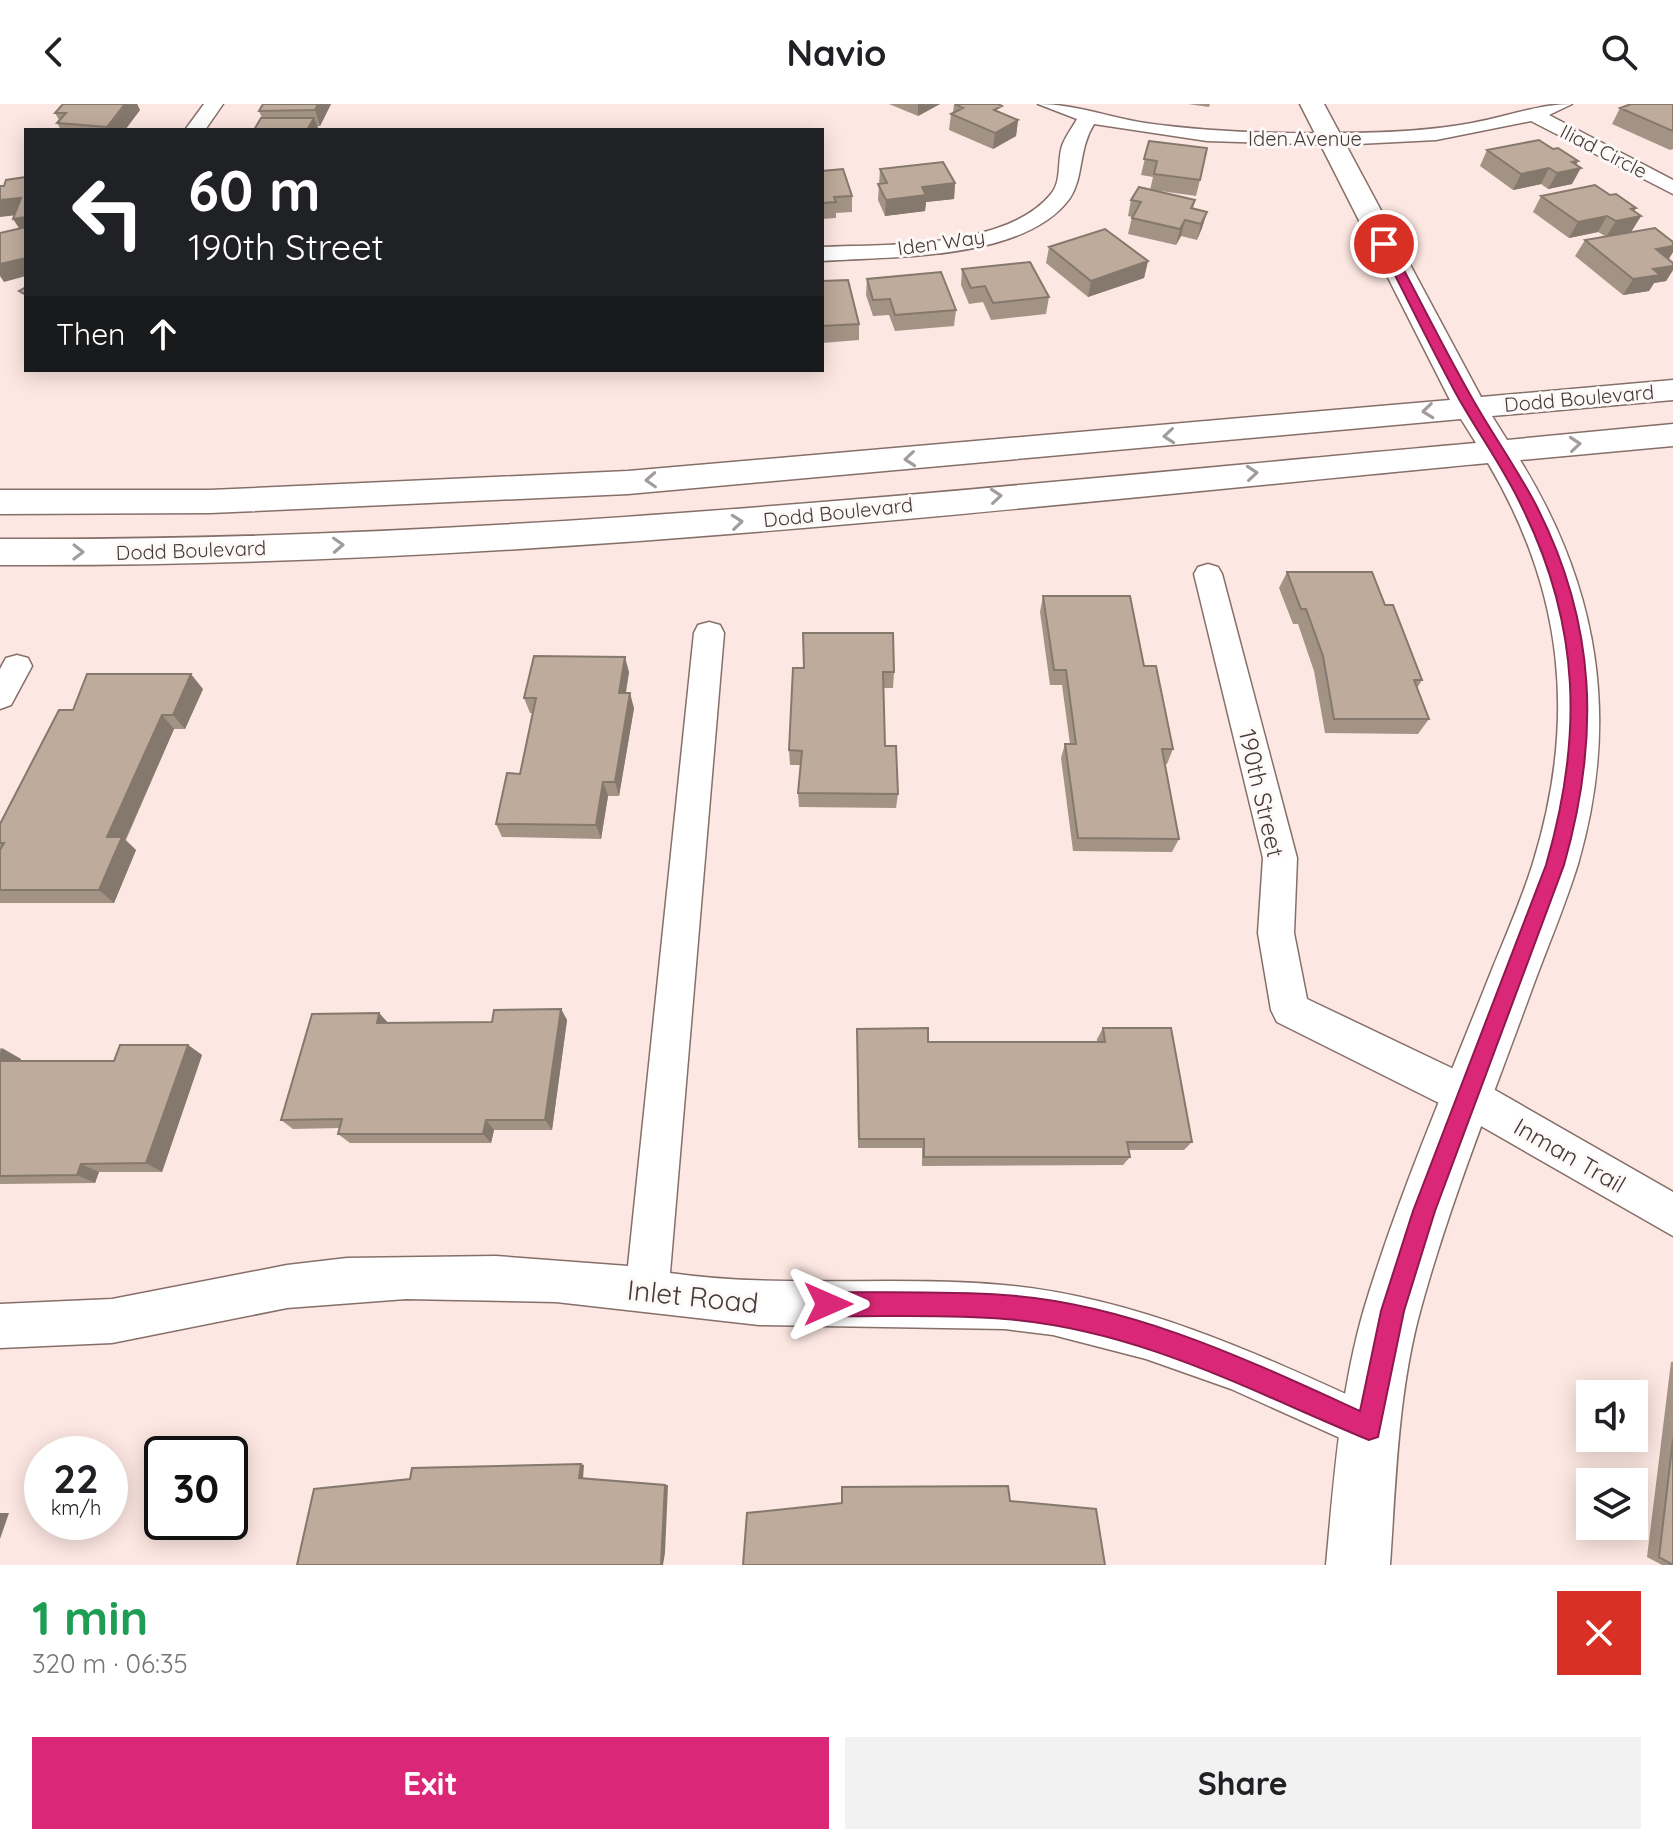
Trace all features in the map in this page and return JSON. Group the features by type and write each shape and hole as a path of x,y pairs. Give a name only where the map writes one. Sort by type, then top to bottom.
{"main road":[{"path":"1312,104 1470,407 1527,503 1559,576 1571,615 1579,666 1582,719 1568,819 1555,865 1424,1211 1392,1311 1369,1428 1358,1565"},
{"name":"Dodd Boulevard","path":"0,502 373,495 657,480 1673,390"},
{"name":"Dodd Boulevard","path":"0,552 159,553 653,530 1673,435"}],"street":[{"path":"196,128 214,104"},
{"name":"Iden Avenue","path":"1047,104 1088,117 1201,136 1330,139 1449,134 1534,115 1563,104"},
{"name":"Iliad Circle","path":"1534,115 1673,188"},
{"name":"Iden Way","path":"824,254 970,240 1025,223 1060,198 1069,178 1074,142 1088,117"},
{"name":"190th Street","path":"1208,574 1280,858 1276,933 1290,1010 1467,1096"},
{"path":"647,1292 709,633"},
{"path":"0,697 17,666"},
{"name":"Inman Trail","path":"1467,1096 1673,1215"},
{"name":"Inlet Road","path":"0,1326 111,1321 287,1285 348,1280 511,1279 587,1283 767,1304 919,1303 1006,1307 1085,1320 1173,1344 1258,1377 1369,1428"}],"building":[{"path":"63,104 125,104 107,127 57,123 66,113 55,113"},
{"path":"263,104 318,104 315,110 259,111"},
{"path":"955,104 998,104 1002,106 994,110 1018,120 995,133 951,114 963,108"},
{"path":"1631,104 1673,104 1673,131 1620,108"},
{"path":"261,118 314,118 308,128 255,128"},
{"path":"1539,140 1578,161 1572,162 1581,168 1557,173 1549,168 1521,174 1487,150"},
{"path":"1149,141 1207,148 1200,180 1154,174 1157,161 1144,159"},
{"path":"943,162 955,183 922,187 926,195 886,200 878,184 887,183 880,169"},
{"path":"843,169 852,196 834,197 836,202 824,203 824,171"},
{"path":"24,177 24,217 13,219 21,198 0,200 0,186 4,186 6,180"},
{"path":"1595,185 1610,195 1616,194 1636,208 1631,209 1641,216 1616,221 1607,216 1578,222 1541,196"},
{"path":"1139,187 1195,200 1191,208 1207,212 1201,224 1185,220 1180,229 1132,218 1141,202 1131,200"},
{"path":"24,227 24,258 0,264 0,233"},
{"path":"1655,228 1673,242 1673,246 1656,249 1673,263 1673,266 1653,269 1660,275 1633,279 1585,240"},
{"path":"1105,229 1148,261 1091,281 1049,247"},
{"path":"1030,262 1049,297 993,303 985,286 971,288 962,269"},
{"path":"941,272 956,310 895,315 890,299 873,300 867,279"},
{"path":"848,280 859,324 824,326 824,281"},
{"path":"1287,572 1372,572 1385,605 1393,605 1422,680 1414,680 1429,719 1334,719 1323,656 1306,609 1301,609"},
{"path":"1043,596 1130,596 1144,666 1156,666 1173,749 1162,749 1179,839 1078,838 1065,744 1076,744 1066,670 1054,670"},
{"path":"803,633 893,633 894,672 883,672 885,746 896,746 898,794 798,793 802,751 789,750 793,668 804,668"},
{"path":"534,656 625,657 619,693 630,693 615,782 603,782 596,825 496,824 507,773 520,774 536,698 524,698"},
{"path":"87,674 191,674 173,715 162,715 107,837 122,837 99,890 0,890 0,850 4,843 0,843 0,824 59,710 73,710"},
{"path":"561,1009 545,1120 486,1120 483,1134 338,1134 342,1119 281,1120 312,1014 379,1013 377,1023 492,1022 494,1010"},
{"path":"928,1028 928,1042 1105,1042 1103,1028 1171,1028 1192,1142 1127,1142 1130,1157 924,1157 924,1139 859,1139 857,1029"},
{"path":"120,1045 188,1045 146,1163 81,1164 77,1175 0,1176 0,1061 114,1061"},
{"path":"1673,1439 1673,1565 1659,1557"},
{"path":"581,1464 579,1478 665,1485 661,1565 297,1565 314,1489 410,1479 412,1468"},
{"path":"1008,1486 1010,1501 1096,1509 1105,1565 743,1565 747,1513 842,1503 842,1487"}],"route":[{"path":"828,1304 919,1303 1006,1307 1085,1320 1173,1344 1258,1377 1369,1428 1392,1311 1424,1211 1555,865 1568,819 1582,719 1579,666 1571,615 1545,540 1527,503 1461,391 1384,244"}]}
